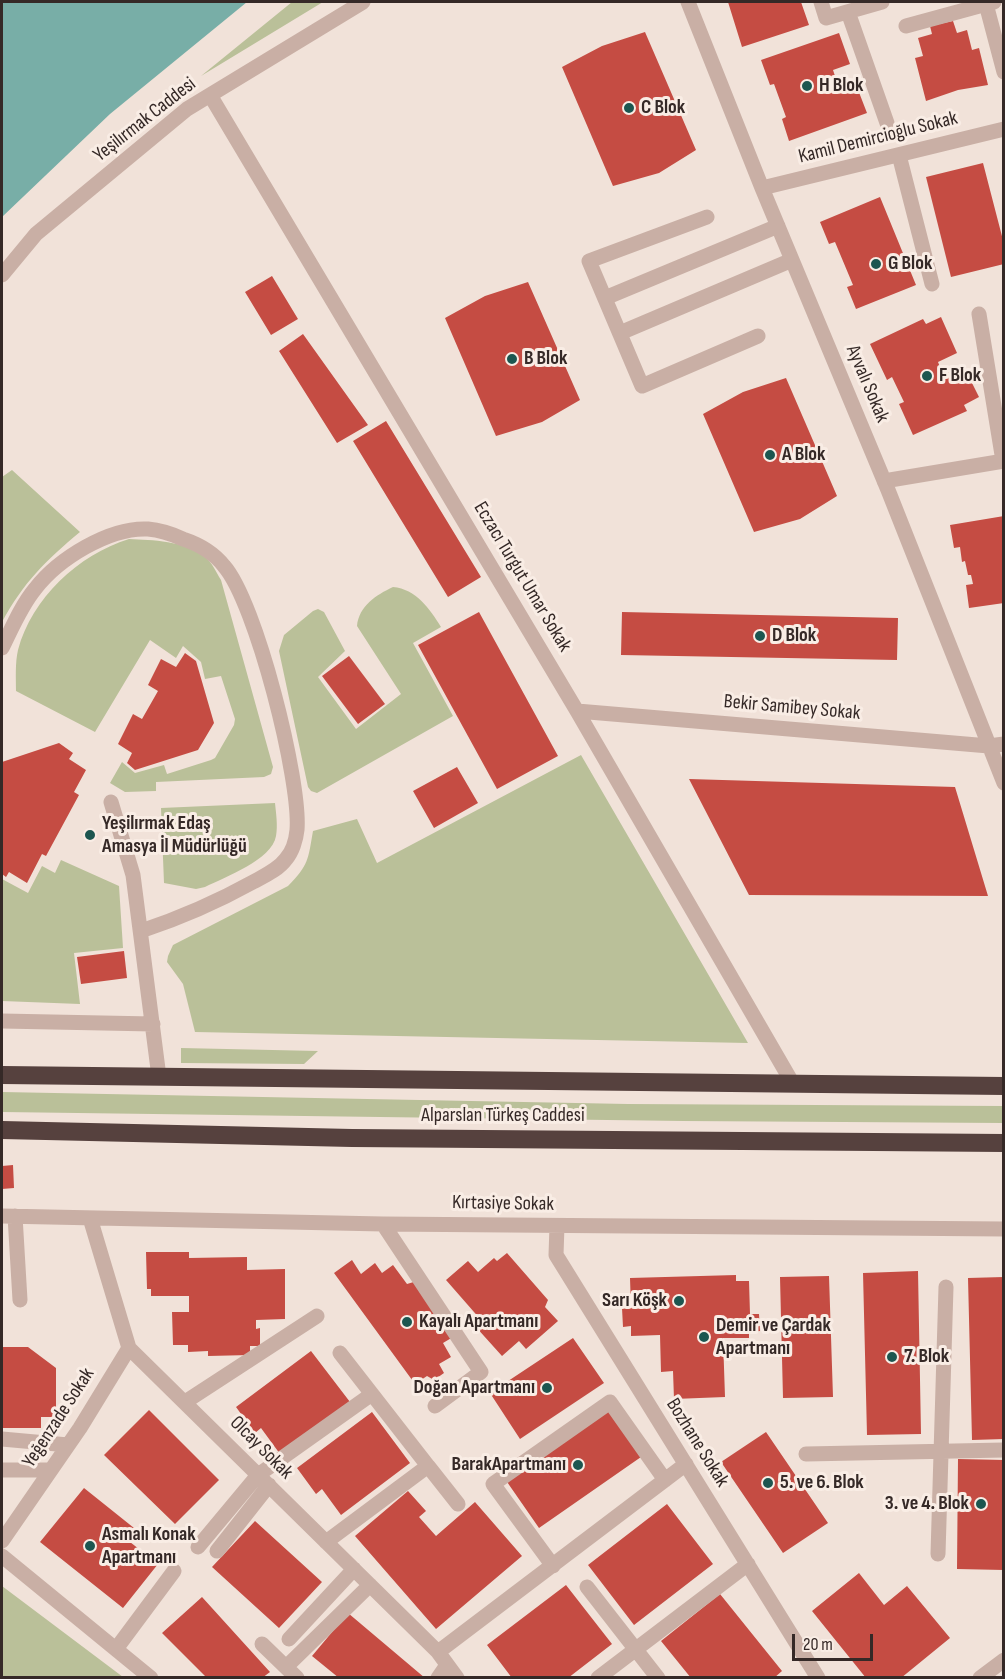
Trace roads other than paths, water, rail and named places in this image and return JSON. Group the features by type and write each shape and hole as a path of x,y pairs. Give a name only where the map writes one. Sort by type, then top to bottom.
{"highway":[{"name":"Alparslan Türkeş Caddesi","path":"2,1075 1004,1086"},
{"name":"Alparslan Türkeş Caddesi","path":"2,1130 352,1138 1004,1143"}],"street":[{"name":"Yeşilırmak Caddesi","path":"2,275 36,234 188,109 363,2"},
{"name":"Ayvalı Sokak","path":"688,2 762,188 996,745 1004,783"},
{"path":"821,2 826,18 882,2"},
{"path":"906,26 990,3 1004,72"},
{"path":"848,12 887,123"},
{"name":"Eczacı Turgut Umar Sokak","path":"210,95 577,711 793,1084"},
{"name":"Kamil Demircioğlu Sokak","path":"762,188 1004,129"},
{"path":"899,155 932,284"},
{"path":"706,217 589,261 642,386 758,336"},
{"path":"605,298 778,226"},
{"path":"620,333 792,260"},
{"path":"884,480 1003,461 979,314"},
{"path":"2,648 36,588 59,565 76,552 125,532 148,529 191,542 217,559 237,583 270,684 291,770 297,818 294,843 286,860 274,871 192,913 141,931"},
{"name":"Bekir Samibey Sokak","path":"577,711 996,745"},
{"path":"111,802 133,876 159,1077"},
{"path":"2,1021 153,1024"},
{"path":"8,1216 20,1300"},
{"name":"Kırtasiye Sokak","path":"8,1216 383,1224 1004,1229"},
{"name":"Olcay Sokak","path":"90,1218 129,1348 370,1585 445,1668"},
{"path":"383,1224 481,1372 435,1406"},
{"name":"Bozhane Sokak","path":"556,1226 556,1255 818,1677"},
{"path":"938,1554 946,1287"},
{"path":"185,1402 316,1316"},
{"name":"Yeğenzade Sokak","path":"2,1541 68,1445 129,1348"},
{"path":"340,1353 458,1504"},
{"path":"198,1547 264,1480 372,1394"},
{"path":"553,1566 493,1484 610,1402 665,1480"},
{"path":"2,1439 68,1445"},
{"path":"806,1454 1004,1450"},
{"path":"445,1668 553,1566 686,1464"},
{"path":"326,1542 428,1466"},
{"path":"2,1470 51,1470"},
{"path":"217,1551 264,1480"},
{"path":"2,1556 151,1677"},
{"path":"598,1677 748,1564"},
{"path":"289,1639 354,1569"},
{"path":"116,1649 174,1571"},
{"path":"262,1644 291,1672 370,1585"},
{"path":"587,1587 658,1677"},
{"path":"980,1677 1004,1660"}],"water":[{"path":"2,2 247,2 110,114 2,217"}],"place":[{"name":"H Blok","path":"807,86"},
{"name":"C Blok","path":"629,108"},
{"name":"G Blok","path":"876,264"},
{"name":"B Blok","path":"512,359"},
{"name":"F Blok","path":"927,376"},
{"name":"A Blok","path":"770,455"},
{"name":"D Blok","path":"760,636"},
{"name":"Yeşilırmak Edaş Amasya İl Müdürlüğü","path":"90,835"},
{"name":"Sarı Köşk","path":"679,1301"},
{"name":"Kayalı Apartmanı","path":"407,1322"},
{"name":"Demir ve Çardak Apartmanı","path":"704,1337"},
{"name":"7. Blok","path":"892,1357"},
{"name":"Doğan Apartmanı","path":"547,1388"},
{"name":"BarakApartmanı","path":"578,1465"},
{"name":"5. ve 6. Blok","path":"768,1483"},
{"name":"3. ve 4. Blok","path":"981,1504"},
{"name":"Asmalı Konak Apartmanı","path":"90,1546"}]}
